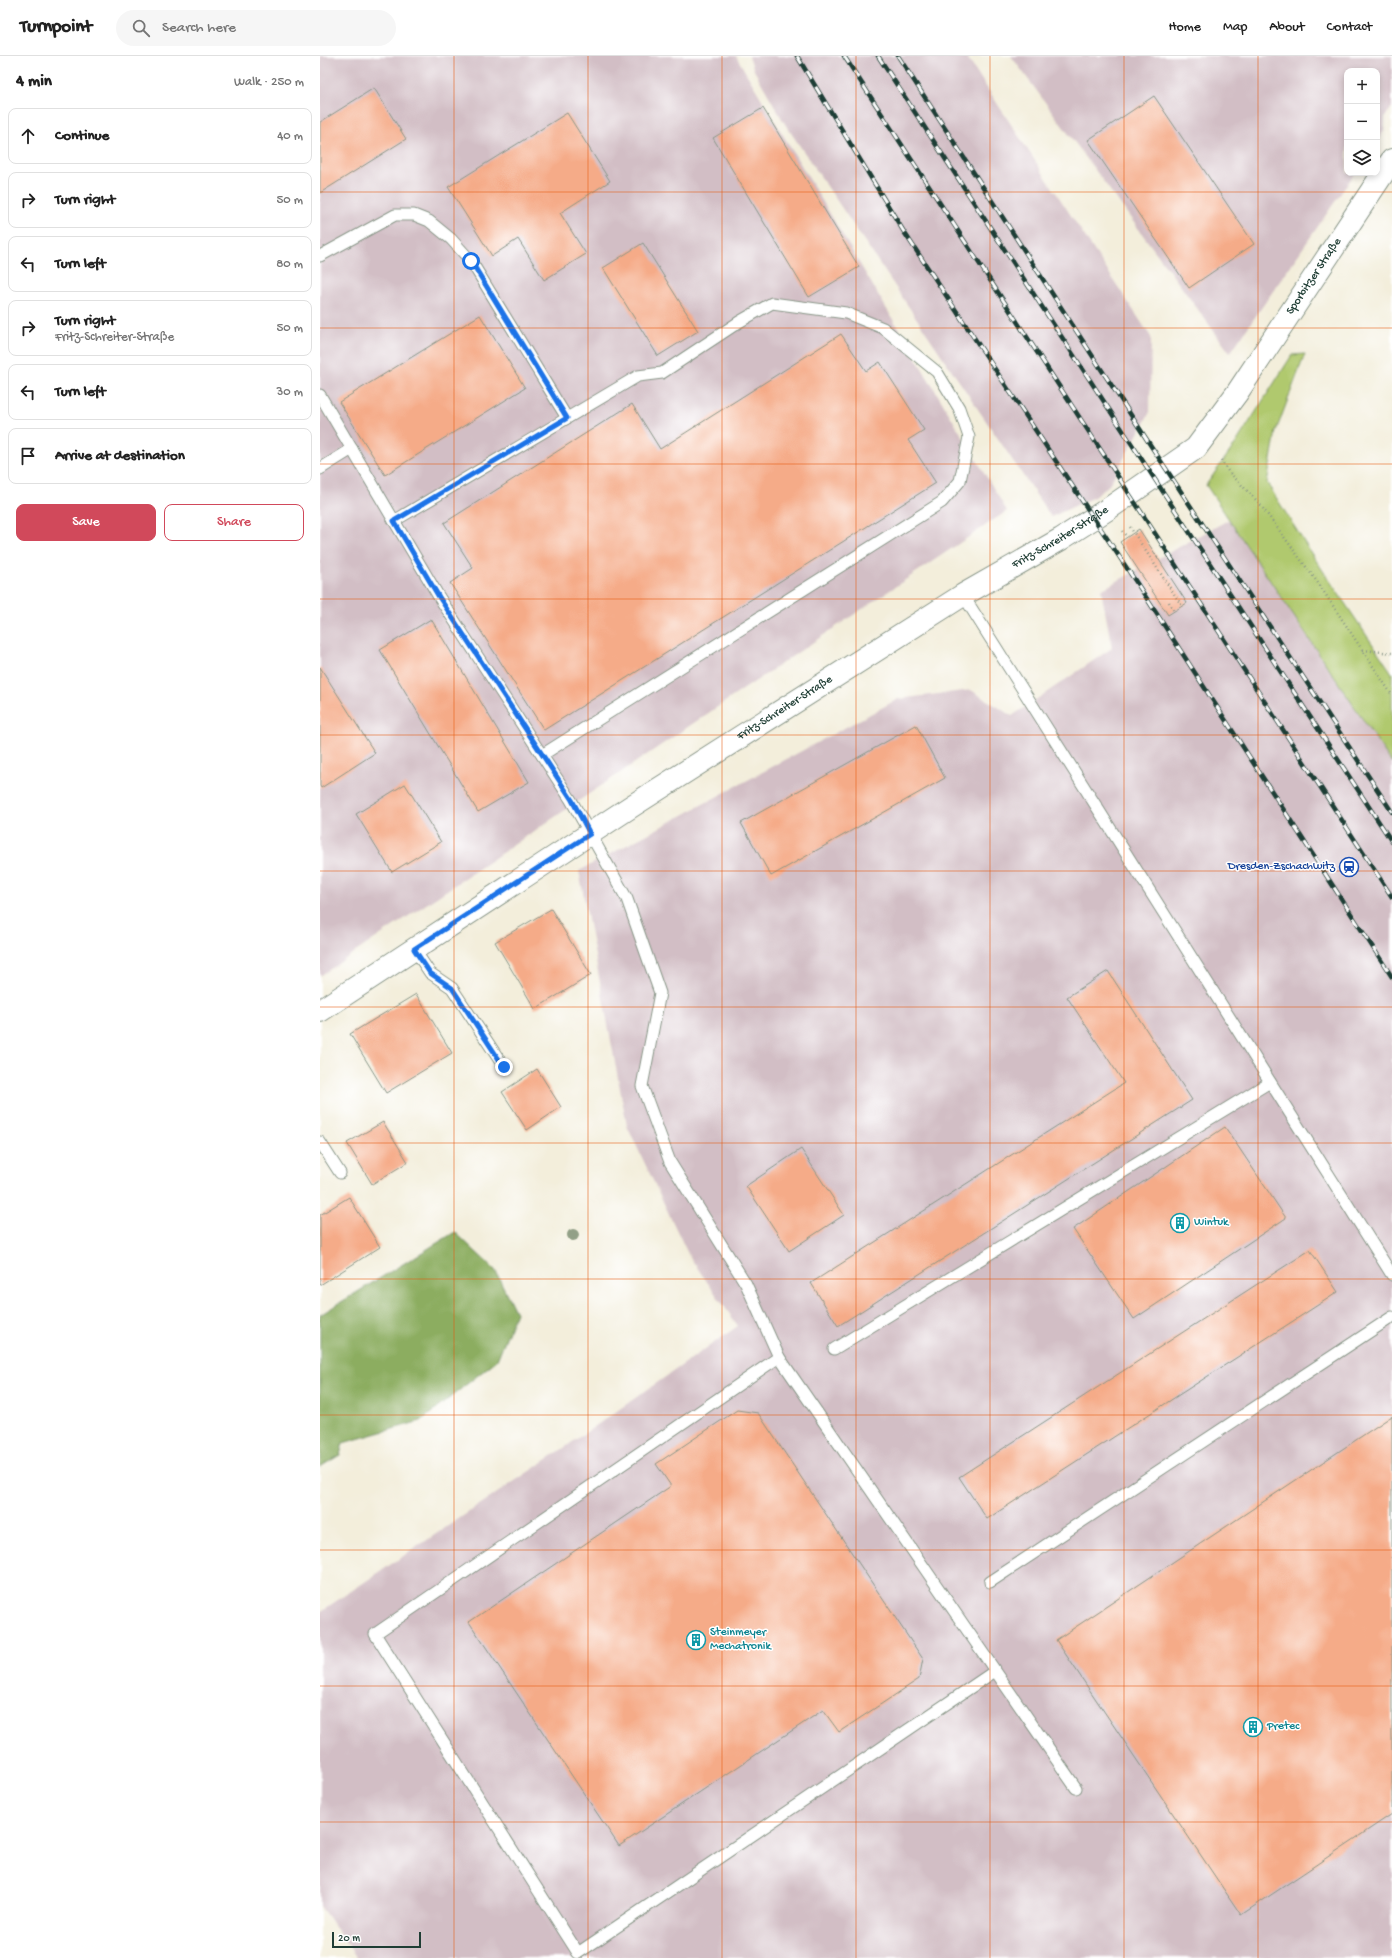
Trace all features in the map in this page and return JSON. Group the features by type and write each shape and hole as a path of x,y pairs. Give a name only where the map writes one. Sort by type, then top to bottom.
{"street":[{"name":"Sporbitzer Straße","path":"1238,394 1392,160"},
{"name":"Fritz-Schreiter-Straße","path":"320,1011 590,834 963,595 1061,539 1108,509 1196,448 1238,394"}],"lane":[{"path":"320,256 395,215 414,215 429,221 451,239 471,261 567,418"},
{"path":"394,521 638,376 662,373 739,322 772,303 846,313 883,328 937,372 959,408 969,437 960,481 942,502 542,756"},
{"path":"320,395 439,597 572,800 627,899 660,993 642,1086 670,1162 746,1284 779,1357 1076,1788"},
{"path":"320,469 352,449"},
{"path":"963,595 1392,1275"},
{"path":"414,949 430,973 452,988 504,1067"},
{"path":"834,1349 1270,1082"},
{"path":"320,1142 340,1173"},
{"path":"990,1582 1392,1317"},
{"path":"779,1357 375,1634 578,1953 996,1671"}],"path":[{"path":"1204,437 1228,471 1259,503 1318,583 1392,696"},
{"path":"1134,533 1182,606"},
{"path":"1169,602 1174,611"},
{"path":"1362,650 1392,653"}],"shaded area":[{"path":"320,56 736,56 1007,511 320,976"},
{"path":"749,56 966,56 1151,337 1150,412 1109,485 1094,497 1051,517 785,124 754,70"},
{"path":"1011,56 1392,56 1392,107 1385,117 1384,131 1380,137 1380,68 1344,68 1344,176 1353,176 1230,353"},
{"path":"1230,519 1392,763 1392,1958 357,1958 320,1906 320,1612 564,1448 738,1326 689,1256 627,1126 579,871 898,699 971,690 1012,716 1112,648 1101,590"}],"green space":[{"path":"1305,354 1276,431 1267,483 1311,553 1392,673 1392,763 1206,485 1236,443 1292,355"},
{"path":"455,1232 495,1270 516,1313 497,1360 421,1421 343,1443 340,1455 320,1467 320,1315"}],"building":[{"path":"374,88 406,139 320,193 320,122"},
{"path":"1154,96 1254,244 1189,288 1088,140"},
{"path":"763,108 859,267 809,297 713,138"},
{"path":"567,113 610,181 560,213 586,254 544,280 518,239 492,256 448,187"},
{"path":"643,243 698,331 658,356 603,268"},
{"path":"480,315 525,388 385,475 339,402"},
{"path":"841,334 866,371 880,362 924,430 908,440 936,483 544,730 450,583 473,568 444,523 632,404 660,449"},
{"path":"1139,529 1187,603 1168,615 1120,542"},
{"path":"431,619 529,782 478,812 380,650"},
{"path":"320,667 375,753 321,788 320,786"},
{"path":"916,725 945,778 771,876 741,823"},
{"path":"405,784 441,842 392,872 356,814"},
{"path":"551,909 591,975 535,1009 495,942"},
{"path":"1108,971 1192,1100 838,1326 811,1283 1124,1083 1067,997"},
{"path":"416,994 452,1053 386,1093 350,1034"},
{"path":"537,1069 561,1107 527,1130 502,1092"},
{"path":"383,1122 408,1162 372,1184 347,1143"},
{"name":"Wintuk","path":"1225,1127 1286,1218 1134,1319 1073,1229"},
{"path":"801,1149 844,1215 789,1251 746,1186"},
{"path":"349,1197 380,1247 320,1285 320,1215"},
{"path":"1310,1250 1338,1292 987,1519 959,1477"},
{"name":"Steinmeyer Mechatronik","path":"737,1410 758,1413 923,1659 919,1679 839,1732 823,1710 619,1846 469,1622 671,1486 656,1464"},
{"name":"Pretec","path":"1392,1416 1392,1814 1241,1915 1056,1640"}],"railway":[{"path":"797,56 904,232 1140,588 1392,977"},
{"path":"844,56 1392,897"},
{"path":"878,56 1392,842"},
{"path":"898,56 1151,446 1392,812"}],"place":[{"name":"Dresden-Zschachwitz","path":"1349,867"},
{"name":"Wintuk","path":"1180,1223"},
{"name":"Steinmeyer Mechatronik","path":"696,1640"},
{"name":"Pretec","path":"1253,1727"}],"route":[{"path":"471,261 567,418 394,521 439,597 572,800 590,834 414,949 430,973 452,988 504,1067"}]}
